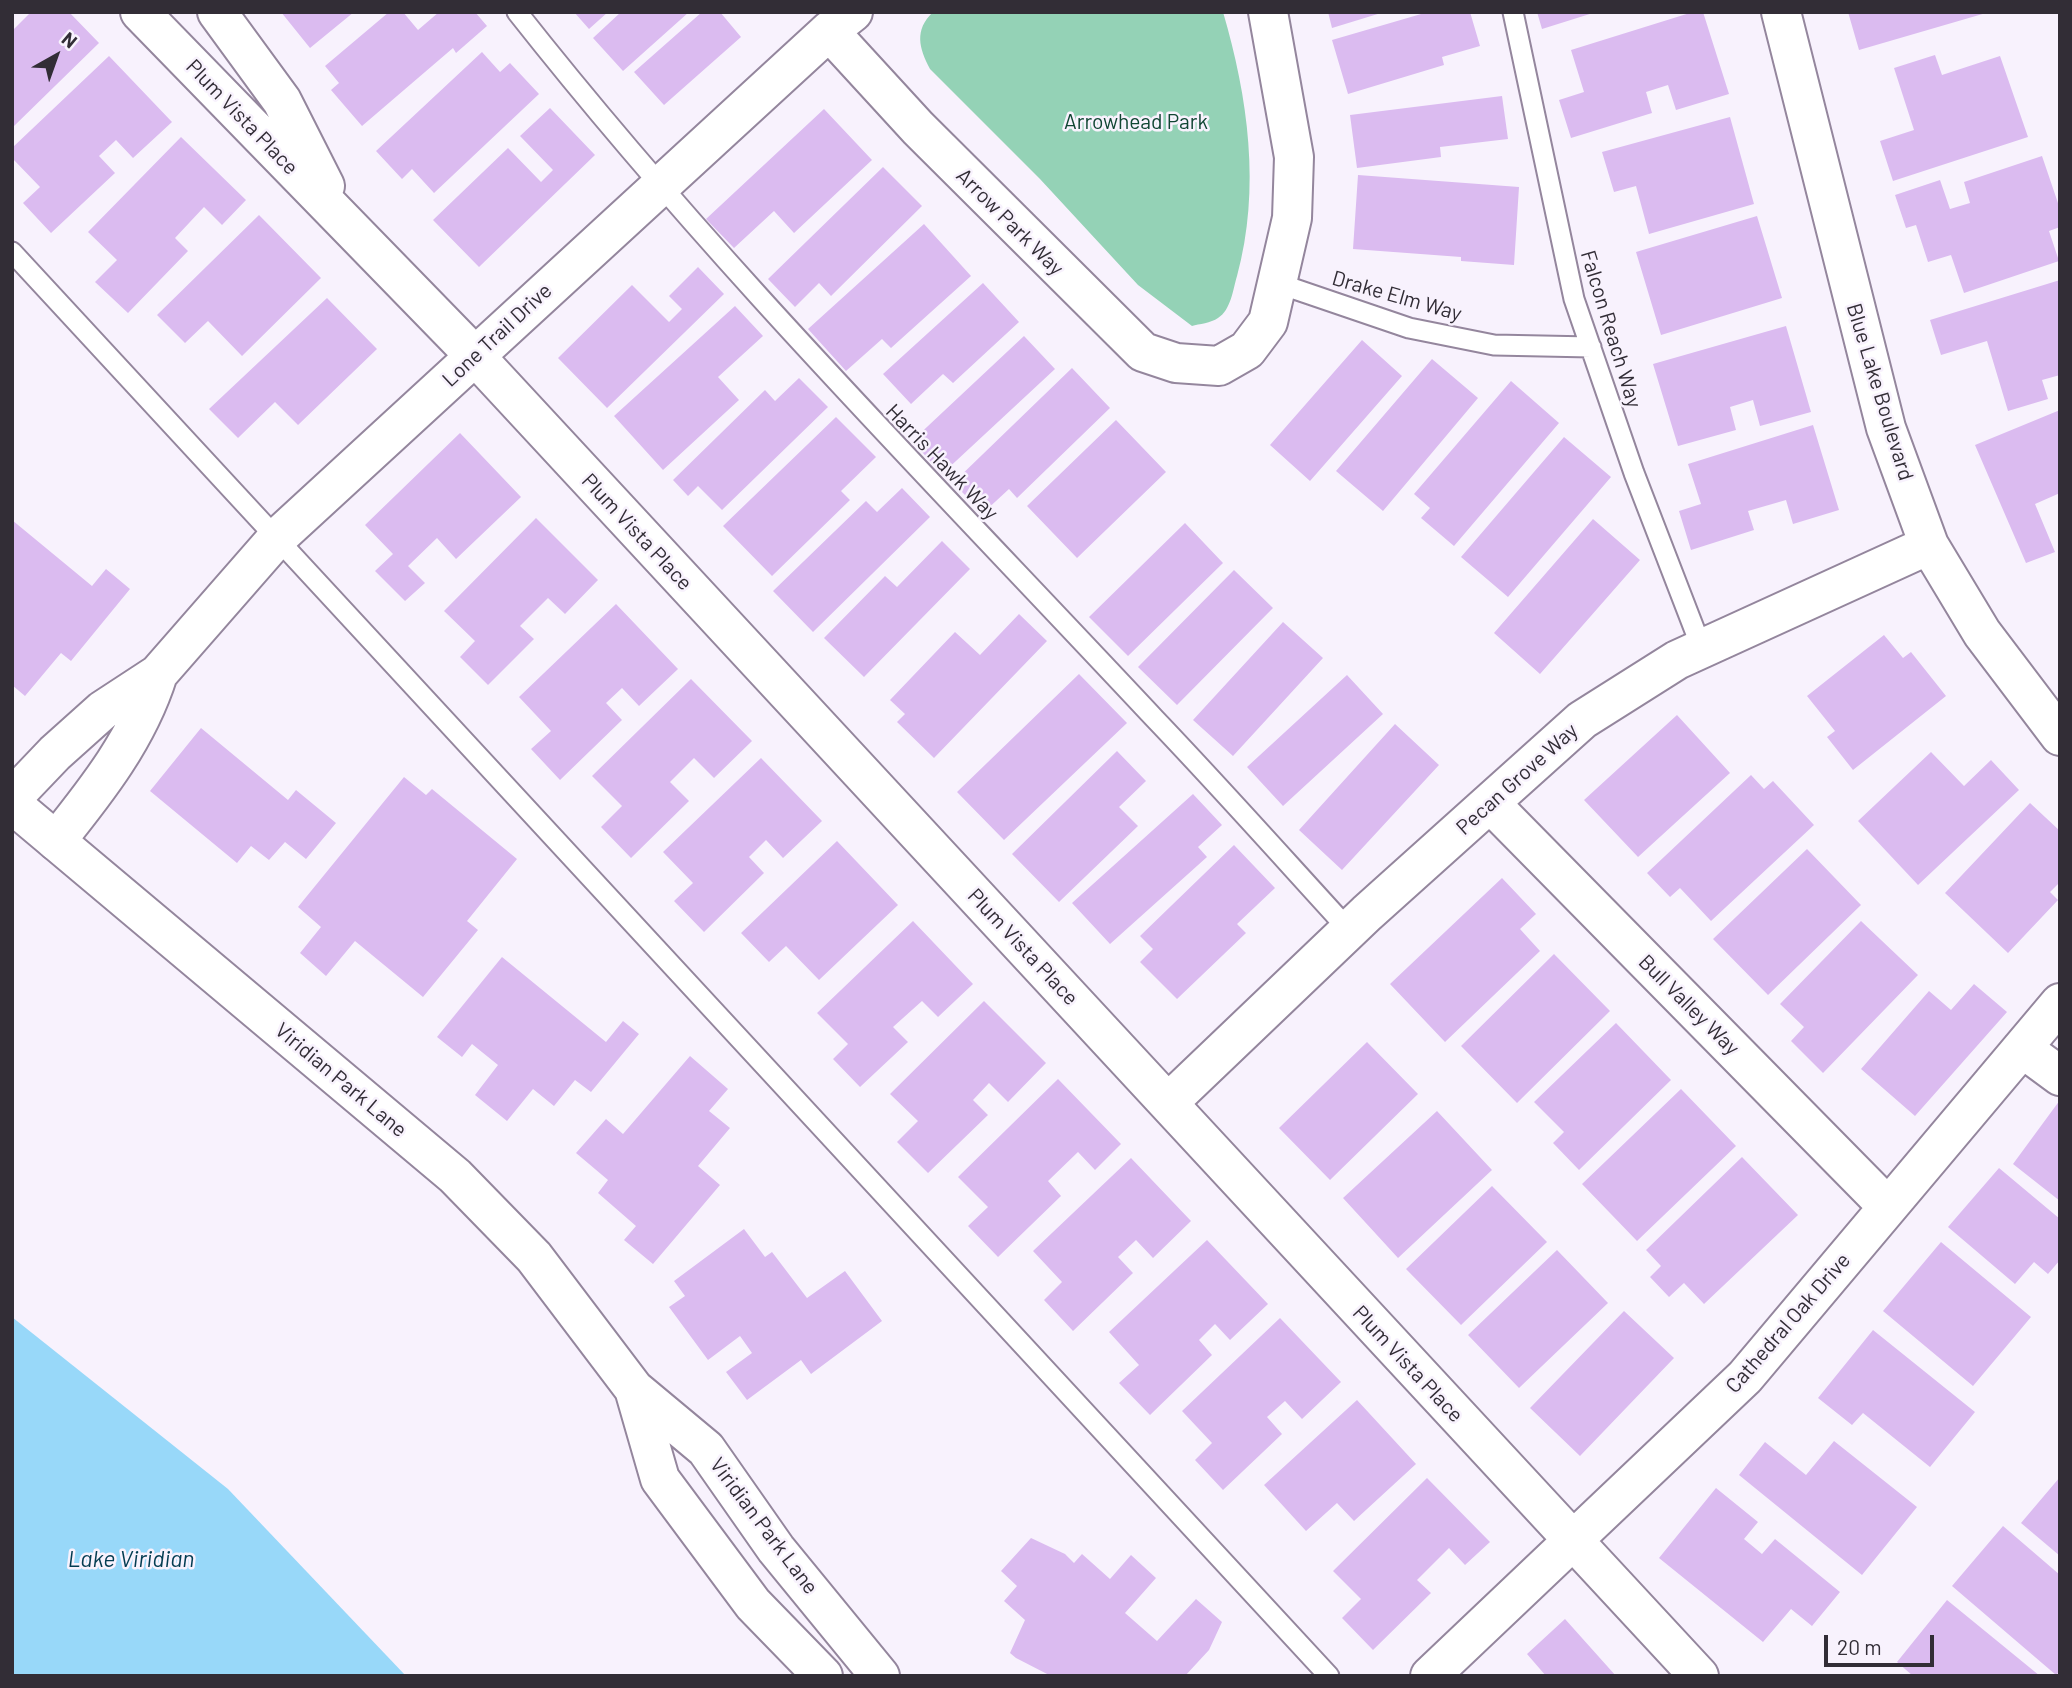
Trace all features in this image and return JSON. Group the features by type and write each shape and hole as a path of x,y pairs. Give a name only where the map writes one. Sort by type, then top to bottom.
{"street":[{"name":"Plum Vista Place","path":"140,12 475,356 1699,1676"},
{"name":"Plum Vista Place","path":"217,12 282,101 344,222"},
{"path":"1268,12 1294,157 1292,218 1277,283"},
{"name":"Blue Lake Boulevard","path":"1781,12 1886,428 1929,545 1982,633 2060,736"},
{"name":"Lone Trail Drive","path":"12,798 55,753 103,710 158,674 276,539 841,21"},
{"name":"Arrow Park Way","path":"841,21 918,128 1143,352 1176,363 1219,366 1247,350 1268,321 1277,283"},
{"name":"Pecan Grove Way","path":"1168,1103 1349,930 1582,720 1677,660 1929,545"},
{"name":"Lone Trail Drive","path":"56,841 110,773 151,697 158,674"},
{"name":"Viridian Park Lane","path":"12,804 455,1176 534,1257 634,1389 706,1450 776,1549 880,1676"},
{"name":"Bull Valley Way","path":"1491,804 1887,1206"},
{"name":"Cathedral Oak Drive","path":"1430,1676 1745,1377 2060,1003"},
{"path":"2022,1048 2060,1076"},
{"name":"Viridian Park Lane","path":"634,1389 660,1479 752,1604 822,1676"}],"lane":[{"name":"Harris Hawk Way","path":"517,12 660,185 839,387 1156,720 1349,930"},
{"name":"Falcon Reach Way","path":"1513,12 1574,299 1634,473 1702,649"},
{"path":"12,252 1329,1676"},
{"name":"Drake Elm Way","path":"1277,283 1409,328 1494,345 1591,347"}],"green space":[{"name":"Arrowhead Park","path":"933,12 1223,12 1245,110 1250,177 1244,243 1237,276 1231,299 1218,318 1192,326 1138,285 1040,179 930,69 920,39 923,26"}],"water":[{"name":"Lake Viridian","path":"12,1317 228,1489 406,1676 12,1676"}],"building":[{"path":"31,12 69,12 99,43 12,128 12,31"},
{"path":"281,12 354,12 310,48"},
{"path":"389,12 403,12 418,30 439,12 475,12 487,26 456,53 453,48 362,126 331,90 339,83 325,66"},
{"path":"574,12 608,12 589,29"},
{"path":"621,12 689,12 623,71 593,38"},
{"path":"702,12 720,12 741,37 664,105 634,72"},
{"path":"1328,12 1381,12 1381,13 1332,28"},
{"path":"1428,12 1470,12 1480,46 1442,57 1444,65 1348,94 1332,40"},
{"path":"1537,12 1593,12 1593,13 1542,29"},
{"path":"1693,12 1703,12 1729,94 1676,110 1668,85 1646,92 1652,113 1571,138 1559,100 1584,92 1571,50"},
{"path":"1848,12 1986,12 1986,13 1859,50"},
{"path":"482,52 500,72 510,63 539,94 434,193 412,169 402,179 376,151"},
{"path":"1935,55 1942,75 2000,56 2028,137 1893,181 1880,141 1914,130 1894,68"},
{"path":"109,56 172,122 133,158 116,140 99,156 115,173 51,233 23,203 40,187 12,158 12,148"},
{"path":"1502,96 1508,139 1440,147 1441,157 1357,168 1350,115"},
{"path":"550,108 595,155 479,267 433,220 508,148 541,182 553,170 520,136"},
{"path":"824,109 872,160 794,233 774,211 734,248 706,219"},
{"path":"1730,117 1754,204 1649,234 1636,186 1614,192 1602,152"},
{"path":"181,137 246,200 222,225 204,207 175,238 188,251 128,313 95,282 117,260 88,232"},
{"path":"2042,156 2060,209 2060,227 2049,231 2059,261 1964,293 1951,255 1928,262 1916,225 1906,228 1895,195 1940,180 1950,209 1970,203 1964,182"},
{"path":"883,167 922,206 831,296 819,283 795,307 768,279"},
{"path":"1358,175 1519,187 1514,265 1461,261 1461,257 1353,249"},
{"path":"259,215 321,278 242,356 208,321 185,343 157,315"},
{"path":"1757,216 1782,298 1661,335 1636,252"},
{"path":"924,224 971,276 891,348 882,339 846,371 808,329"},
{"path":"698,267 724,294 607,408 558,358 632,285 669,322 682,309 669,296"},
{"path":"2060,280 2060,375 2042,380 2048,399 2008,411 1987,341 1941,355 1930,320"},
{"path":"983,283 1019,322 953,383 943,374 911,404 883,374"},
{"path":"327,298 377,349 298,425 275,402 238,438 209,409"},
{"path":"735,306 763,336 718,377 739,400 663,470 614,416"},
{"path":"1786,326 1811,412 1760,426 1753,400 1730,407 1736,430 1678,446 1653,364"},
{"path":"1024,336 1055,369 942,474 912,441"},
{"path":"1362,340 1402,376 1310,481 1270,445"},
{"path":"1432,359 1478,398 1383,511 1336,471"},
{"path":"1072,368 1110,408 1017,498 1009,489 983,513 953,483"},
{"path":"799,378 828,407 722,510 698,486 688,496 673,480 765,390 775,401"},
{"path":"1511,381 1559,423 1454,546 1421,518 1430,508 1414,494"},
{"path":"2060,410 2060,493 2035,504 2055,552 2026,563 1975,445"},
{"path":"836,417 876,457 841,491 850,500 772,576 723,526"},
{"path":"1116,420 1166,472 1077,558 1027,506"},
{"path":"1813,425 1839,510 1793,524 1786,500 1748,511 1754,530 1691,550 1679,511 1701,504 1688,464"},
{"path":"460,433 521,497 456,559 437,538 408,566 425,583 405,601 375,571 393,554 365,525"},
{"path":"1564,437 1611,477 1508,597 1461,557"},
{"path":"902,488 930,517 813,632 773,591 866,501 877,512"},
{"path":"536,518 598,580 565,614 548,598 520,626 534,639 488,685 460,657 475,641 444,611"},
{"path":"1593,519 1640,560 1540,674 1494,633"},
{"path":"12,520 92,586 106,569 130,589 71,661 61,653 25,696 12,685"},
{"path":"1185,523 1223,563 1128,656 1089,617"},
{"path":"942,541 970,569 864,677 824,638 885,576 897,587"},
{"path":"1234,570 1273,608 1177,705 1138,667"},
{"path":"616,604 678,669 639,706 622,688 606,703 622,720 560,780 531,749 551,731 519,697"},
{"path":"1019,614 1047,641 934,758 897,722 905,714 890,700 955,632 980,655"},
{"path":"1283,622 1323,658 1233,756 1193,720"},
{"path":"1884,635 1903,658 1911,652 1946,696 1853,770 1827,737 1835,731 1807,696"},
{"path":"1079,674 1127,723 1004,840 957,792"},
{"path":"1347,675 1383,714 1283,806 1247,767"},
{"path":"691,679 752,741 714,778 694,758 670,782 689,801 631,858 601,827 622,806 592,776"},
{"path":"1677,715 1730,773 1638,857 1584,800"},
{"path":"1395,724 1439,765 1342,870 1299,830"},
{"path":"201,728 288,800 296,790 336,823 306,859 285,842 269,860 251,846 237,863 150,791"},
{"path":"1117,751 1146,781 1119,807 1138,826 1059,902 1012,854"},
{"path":"1931,752 1964,786 1991,760 2019,790 1918,885 1858,821"},
{"path":"761,758 822,821 783,858 766,840 749,857 764,873 704,932 674,901 693,883 663,852"},
{"path":"1751,775 1764,789 1773,781 1814,825 1711,921 1680,888 1670,897 1647,873"},
{"path":"404,777 426,795 432,789 517,859 467,921 478,930 423,997 355,941 326,976 300,953 321,927 298,907"},
{"path":"1193,794 1222,825 1198,847 1207,857 1110,944 1072,903"},
{"path":"2030,803 2060,831 2060,882 2050,892 2058,900 2008,953 1945,893"},
{"path":"837,841 898,905 819,980 786,946 769,962 741,933"},
{"path":"1234,845 1275,888 1237,924 1246,933 1177,999 1140,962 1153,949 1140,936"},
{"path":"1807,849 1861,905 1768,995 1713,939"},
{"path":"1502,878 1536,914 1520,929 1540,951 1445,1042 1390,984"},
{"path":"913,921 973,984 938,1017 922,1001 893,1027 908,1042 860,1087 833,1059 848,1044 817,1013"},
{"path":"1861,921 1918,975 1823,1073 1791,1041 1804,1027 1780,1004"},
{"path":"1554,954 1610,1011 1517,1103 1461,1046"},
{"path":"502,957 606,1042 623,1021 639,1034 591,1092 575,1080 554,1106 533,1089 507,1121 475,1095 498,1065 472,1044 462,1057 437,1037"},
{"path":"1974,984 2007,1012 1915,1116 1861,1069 1929,991 1951,1010"},
{"path":"984,1001 1046,1063 1008,1102 989,1083 973,1100 988,1115 928,1173 897,1142 918,1121 890,1094"},
{"path":"1616,1023 1671,1080 1579,1170 1553,1143 1564,1132 1534,1102"},
{"path":"1367,1042 1418,1094 1330,1180 1279,1128"},
{"path":"690,1056 728,1089 709,1111 730,1128 698,1166 720,1185 653,1264 624,1240 636,1226 598,1193 608,1180 576,1153 606,1119 623,1134"},
{"path":"1058,1079 1121,1144 1095,1170 1078,1152 1048,1181 1061,1196 998,1257 968,1226 988,1207 958,1177"},
{"path":"1681,1089 1736,1146 1637,1241 1582,1184"},
{"path":"2060,1100 2060,1201 2013,1164"},
{"path":"1437,1111 1492,1170 1398,1258 1343,1198"},
{"path":"1742,1157 1798,1215 1704,1304 1684,1283 1669,1297 1650,1277 1661,1266 1646,1250"},
{"path":"1131,1158 1191,1221 1153,1258 1136,1240 1118,1257 1133,1273 1073,1331 1044,1300 1062,1282 1033,1251"},
{"path":"1999,1168 2060,1219 2060,1260 2048,1274 2034,1262 2015,1284 1948,1227"},
{"path":"1492,1186 1547,1242 1461,1325 1406,1269"},
{"path":"744,1229 765,1257 772,1252 807,1298 845,1271 882,1321 811,1374 801,1360 747,1400 726,1372 752,1353 740,1336 708,1360 669,1307 685,1296 674,1281"},
{"path":"1207,1240 1268,1304 1230,1340 1215,1324 1199,1340 1212,1355 1150,1415 1119,1383 1139,1365 1109,1332"},
{"path":"1941,1242 2031,1317 1973,1386 1883,1311"},
{"path":"1557,1250 1608,1303 1519,1388 1468,1335"},
{"path":"1624,1311 1674,1358 1580,1456 1530,1408"},
{"path":"1280,1318 1341,1382 1302,1419 1285,1401 1267,1417 1282,1434 1223,1490 1195,1460 1212,1443 1182,1411"},
{"path":"1873,1330 1975,1412 1930,1467 1863,1413 1852,1425 1818,1398"},
{"path":"1357,1400 1416,1464 1354,1521 1337,1503 1306,1531 1264,1485"},
{"path":"1834,1441 1917,1507 1862,1575 1739,1475 1765,1442 1806,1475"},
{"path":"2060,1477 2060,1556 2021,1523"},
{"path":"1427,1478 1490,1542 1465,1565 1449,1548 1417,1580 1431,1593 1373,1650 1342,1618 1361,1599 1333,1571"},
{"path":"1716,1488 1758,1522 1744,1539 1762,1554 1775,1539 1840,1592 1812,1626 1791,1609 1763,1642 1659,1558"},
{"path":"2003,1526 2060,1575 2060,1671 2056,1675 1952,1586"},
{"path":"1031,1538 1065,1554 1074,1563 1082,1554 1110,1579 1131,1555 1156,1578 1125,1613 1157,1641 1196,1599 1222,1622 1209,1650 1185,1676 1051,1676 1016,1658 1010,1653 1025,1620 1004,1601 1017,1586 1001,1571"},
{"path":"1947,1600 2040,1676 1913,1676 1897,1662"},
{"path":"1565,1619 1616,1676 1546,1676 1527,1654"}]}
